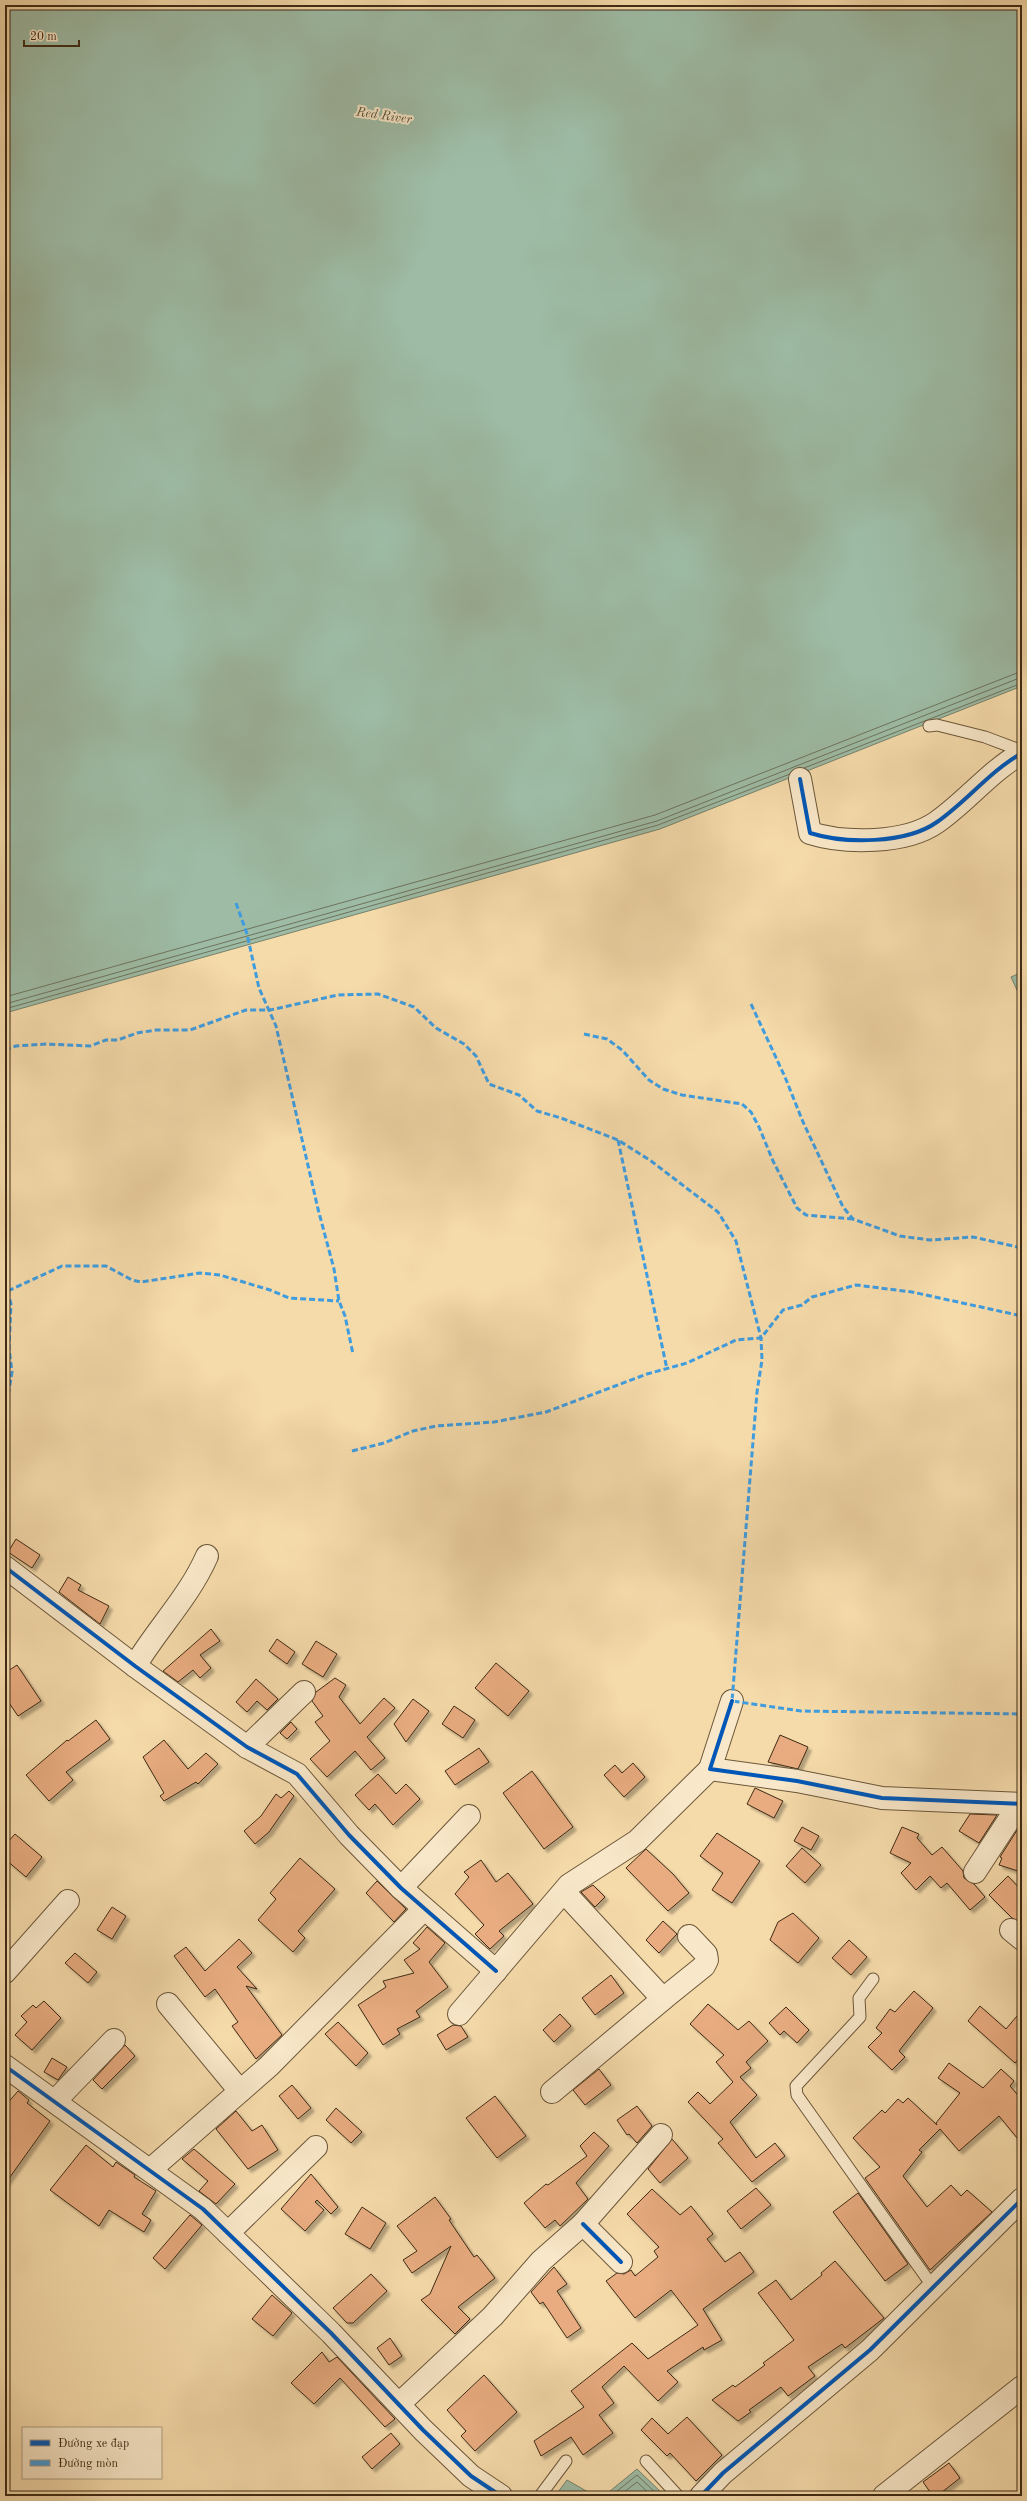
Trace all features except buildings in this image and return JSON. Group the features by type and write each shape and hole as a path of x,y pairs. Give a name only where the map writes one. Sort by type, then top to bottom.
{"street":[{"path":"800,779 810,833 828,839 889,838 909,835 936,823 1005,763 1022,752"},
{"path":"134,1666 145,1648 169,1620 207,1556"},
{"path":"5,1567 134,1666 247,1747 297,1774 349,1834 401,1888 496,1971"},
{"path":"247,1747 304,1692"},
{"path":"459,2014 569,1885 637,1841 710,1770 732,1701"},
{"path":"710,1770 797,1781 882,1798 1020,1805"},
{"path":"975,1872 1020,1805"},
{"path":"401,1888 469,1816"},
{"path":"564,1892 663,1999"},
{"path":"5,1972 68,1901"},
{"path":"150,2170 268,2066 424,1909"},
{"path":"552,2092 704,1966 707,1960 706,1954 689,1936"},
{"path":"168,2004 240,2091"},
{"path":"55,2101 114,2040"},
{"path":"5,2066 204,2209 331,2332 399,2404 472,2476 501,2496"},
{"path":"399,2404 493,2316 551,2252 583,2224 617,2188 661,2135"},
{"path":"228,2233 316,2147"},
{"path":"701,2496 723,2473 870,2350 1022,2199"},
{"path":"583,2224 621,2262"},
{"path":"884,2496 1022,2387"}],"lane":[{"path":"929,726 937,725 985,737 1022,752"},
{"path":"872,1979 859,1998 860,2017 796,2086 796,2095 933,2287"},
{"path":"540,2496 566,2461"},
{"path":"646,2461 678,2496"}],"water":[{"name":"Red River","path":"5,5 1022,5 1022,686 660,829 5,1013"},
{"path":"1022,972 1022,1001 1011,977"},
{"path":"637,2469 665,2496 604,2496"},
{"path":"567,2480 595,2496 555,2496"}],"marked path":[{"path":"236,903 247,934 259,988 276,1026 318,1209 334,1269 339,1301 345,1316 353,1354"},
{"path":"5,1050 16,1046 46,1044 90,1046 106,1040 118,1040 137,1033 156,1030 190,1030 246,1010 270,1010 338,995 378,994 414,1007 436,1028 464,1044 476,1056 489,1084 519,1095 537,1111 561,1118 618,1140 651,1161 718,1212 736,1241 761,1338 762,1360 757,1392 732,1701 801,1711 1022,1714"},
{"path":"751,1004 785,1077 803,1122 843,1207 853,1219 900,1236 930,1240 973,1237 1022,1248"},
{"path":"584,1034 607,1039 622,1050 649,1080 663,1089 682,1095 742,1104 751,1112 759,1127 773,1161 797,1208 806,1215 853,1219"},
{"path":"618,1140 667,1369"},
{"path":"8,1291 62,1266 106,1266 132,1280 141,1282 200,1273 220,1275 270,1290 289,1298 339,1301"},
{"path":"5,1282 11,1304 9,1348 12,1372 5,1414"},
{"path":"352,1451 384,1443 413,1431 436,1426 494,1422 546,1412 647,1374 687,1363 736,1340 761,1338 783,1310 802,1305 812,1297 856,1285 912,1292 1022,1316"}],"cycle path":[{"path":"800,779 810,833 840,839 875,840 909,835 937,822 999,768 1022,753"},
{"path":"5,1567 135,1666 247,1747 297,1774 349,1835 401,1888 496,1971"},
{"path":"732,1701 710,1769 797,1781 882,1798 1022,1804"},
{"path":"5,2066 203,2209 331,2333 423,2430 471,2476 501,2496"},
{"path":"701,2496 723,2473 870,2350 1022,2199"},
{"path":"583,2224 621,2262"}]}
